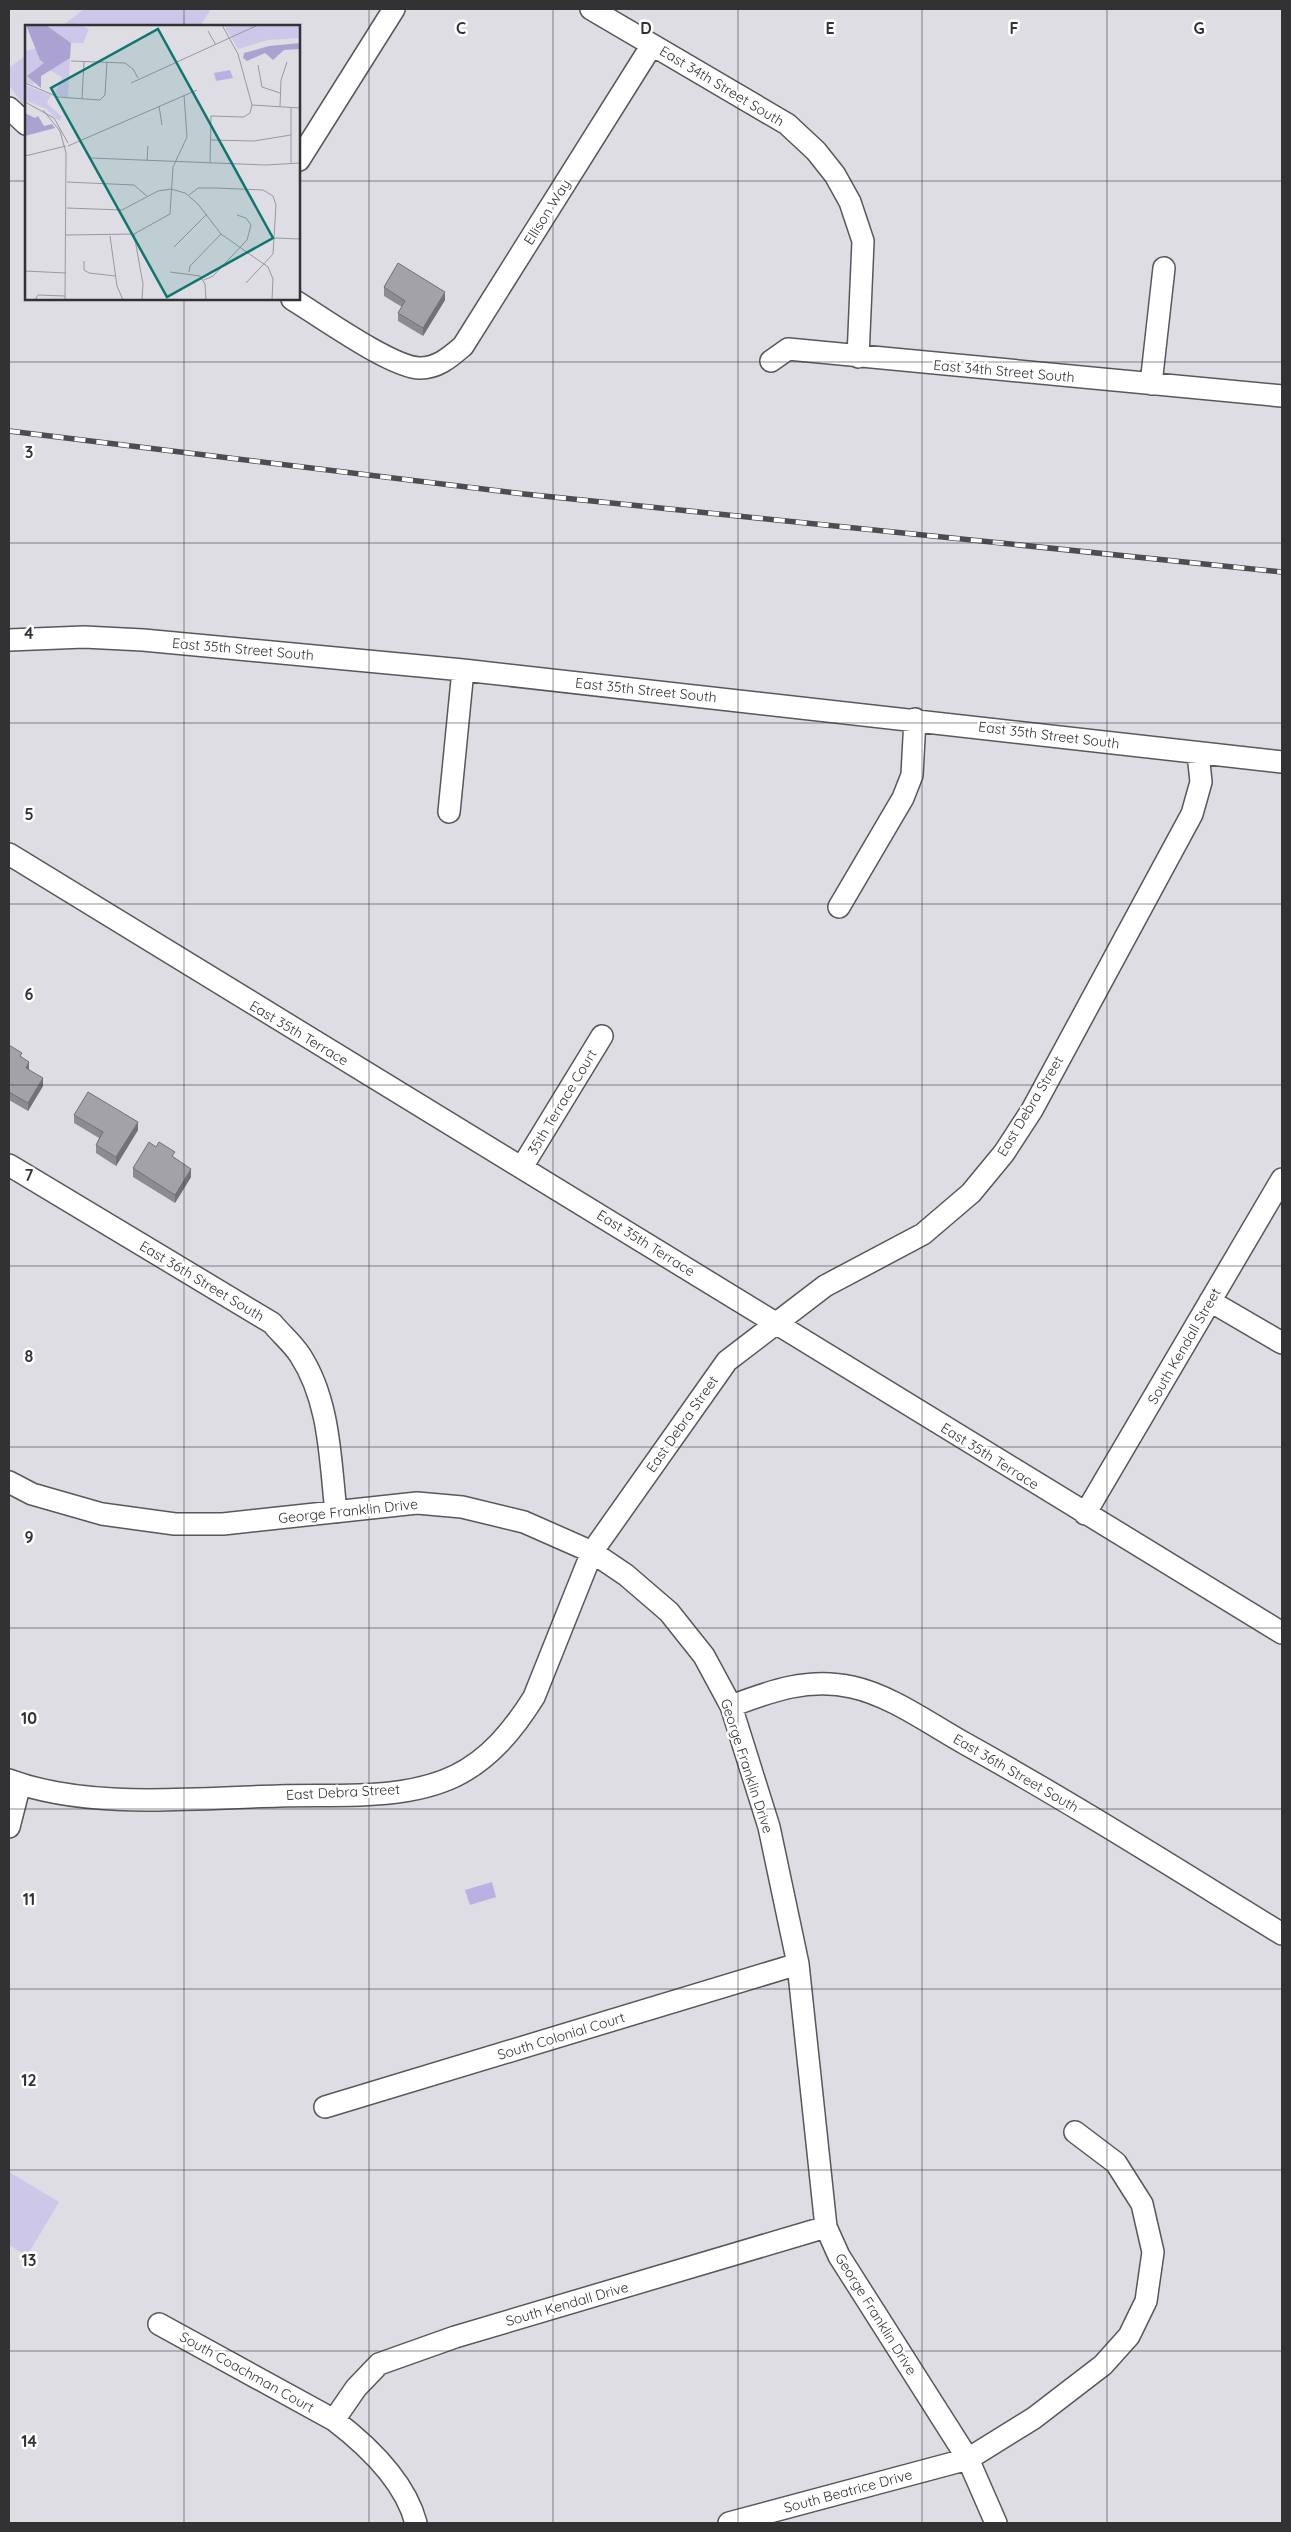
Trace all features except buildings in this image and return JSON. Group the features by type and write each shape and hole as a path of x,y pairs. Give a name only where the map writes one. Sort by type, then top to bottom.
{"street":[{"path":"300,158 394,9"},
{"name":"East 34th Street South","path":"591,9 786,124 816,151 835,175 850,202 863,241 858,357"},
{"name":"Ellison Way","path":"294,300 395,362 420,368 444,362 463,346 652,45"},
{"path":"9,108 25,123"},
{"path":"1151,384 1164,268"},
{"name":"East 34th Street South","path":"771,361 788,349 1282,396"},
{"name":"East 35th Street South","path":"9,640 84,638 143,640 463,670 916,719 1282,762"},
{"path":"449,812 463,670"},
{"path":"839,907 903,798 912,774 916,719"},
{"name":"East Debra Street","path":"14,1782 79,1796 134,1800 382,1793 423,1786 454,1776 481,1760 500,1743 522,1717 534,1697 592,1552 727,1361 824,1286 923,1234 971,1192 1004,1153 1032,1110 1192,814 1201,782 1198,753"},
{"name":"East 35th Terrace","path":"9,854 1282,1633"},
{"name":"35th Terrace Court","path":"522,1167 602,1036"},
{"name":"East 36th Street South","path":"9,1164 272,1324 300,1355 319,1392 325,1416 336,1512"},
{"name":"South Kendall Street","path":"1085,1514 1282,1179"},
{"path":"1210,1301 1282,1343"},
{"name":"George Franklin Drive","path":"9,1482 32,1494 102,1514 175,1524 223,1524 416,1503 462,1507 524,1522 592,1552 626,1575 668,1612 704,1656 731,1706 769,1827 798,1964 826,2227 839,2256 968,2459 996,2523"},
{"name":"East 36th Street South","path":"731,1706 781,1687 811,1683 852,1686 881,1697 1020,1774 1282,1934"},
{"path":"9,1827 14,1782"},
{"name":"South Colonial Court","path":"325,2107 798,1964"},
{"name":"South Beatrice Drive","path":"729,2523 968,2459 1034,2418 1103,2366 1129,2336 1146,2301 1152,2252 1142,2204 1116,2163 1075,2132"},
{"name":"South Kendall Drive","path":"334,2420 356,2388 379,2364 455,2337 826,2227"},
{"name":"South Coachman Court","path":"159,2324 334,2420 385,2466 412,2509 416,2523"}],"shaded area":[{"path":"84,9 211,9 201,25 63,25"},
{"path":"25,56 25,108 9,85 9,68"},
{"path":"492,1882 496,1897 470,1905 465,1890"},
{"path":"9,2172 59,2202 27,2256 9,2245"}],"railway":[{"path":"9,431 524,494 1282,572"}]}
